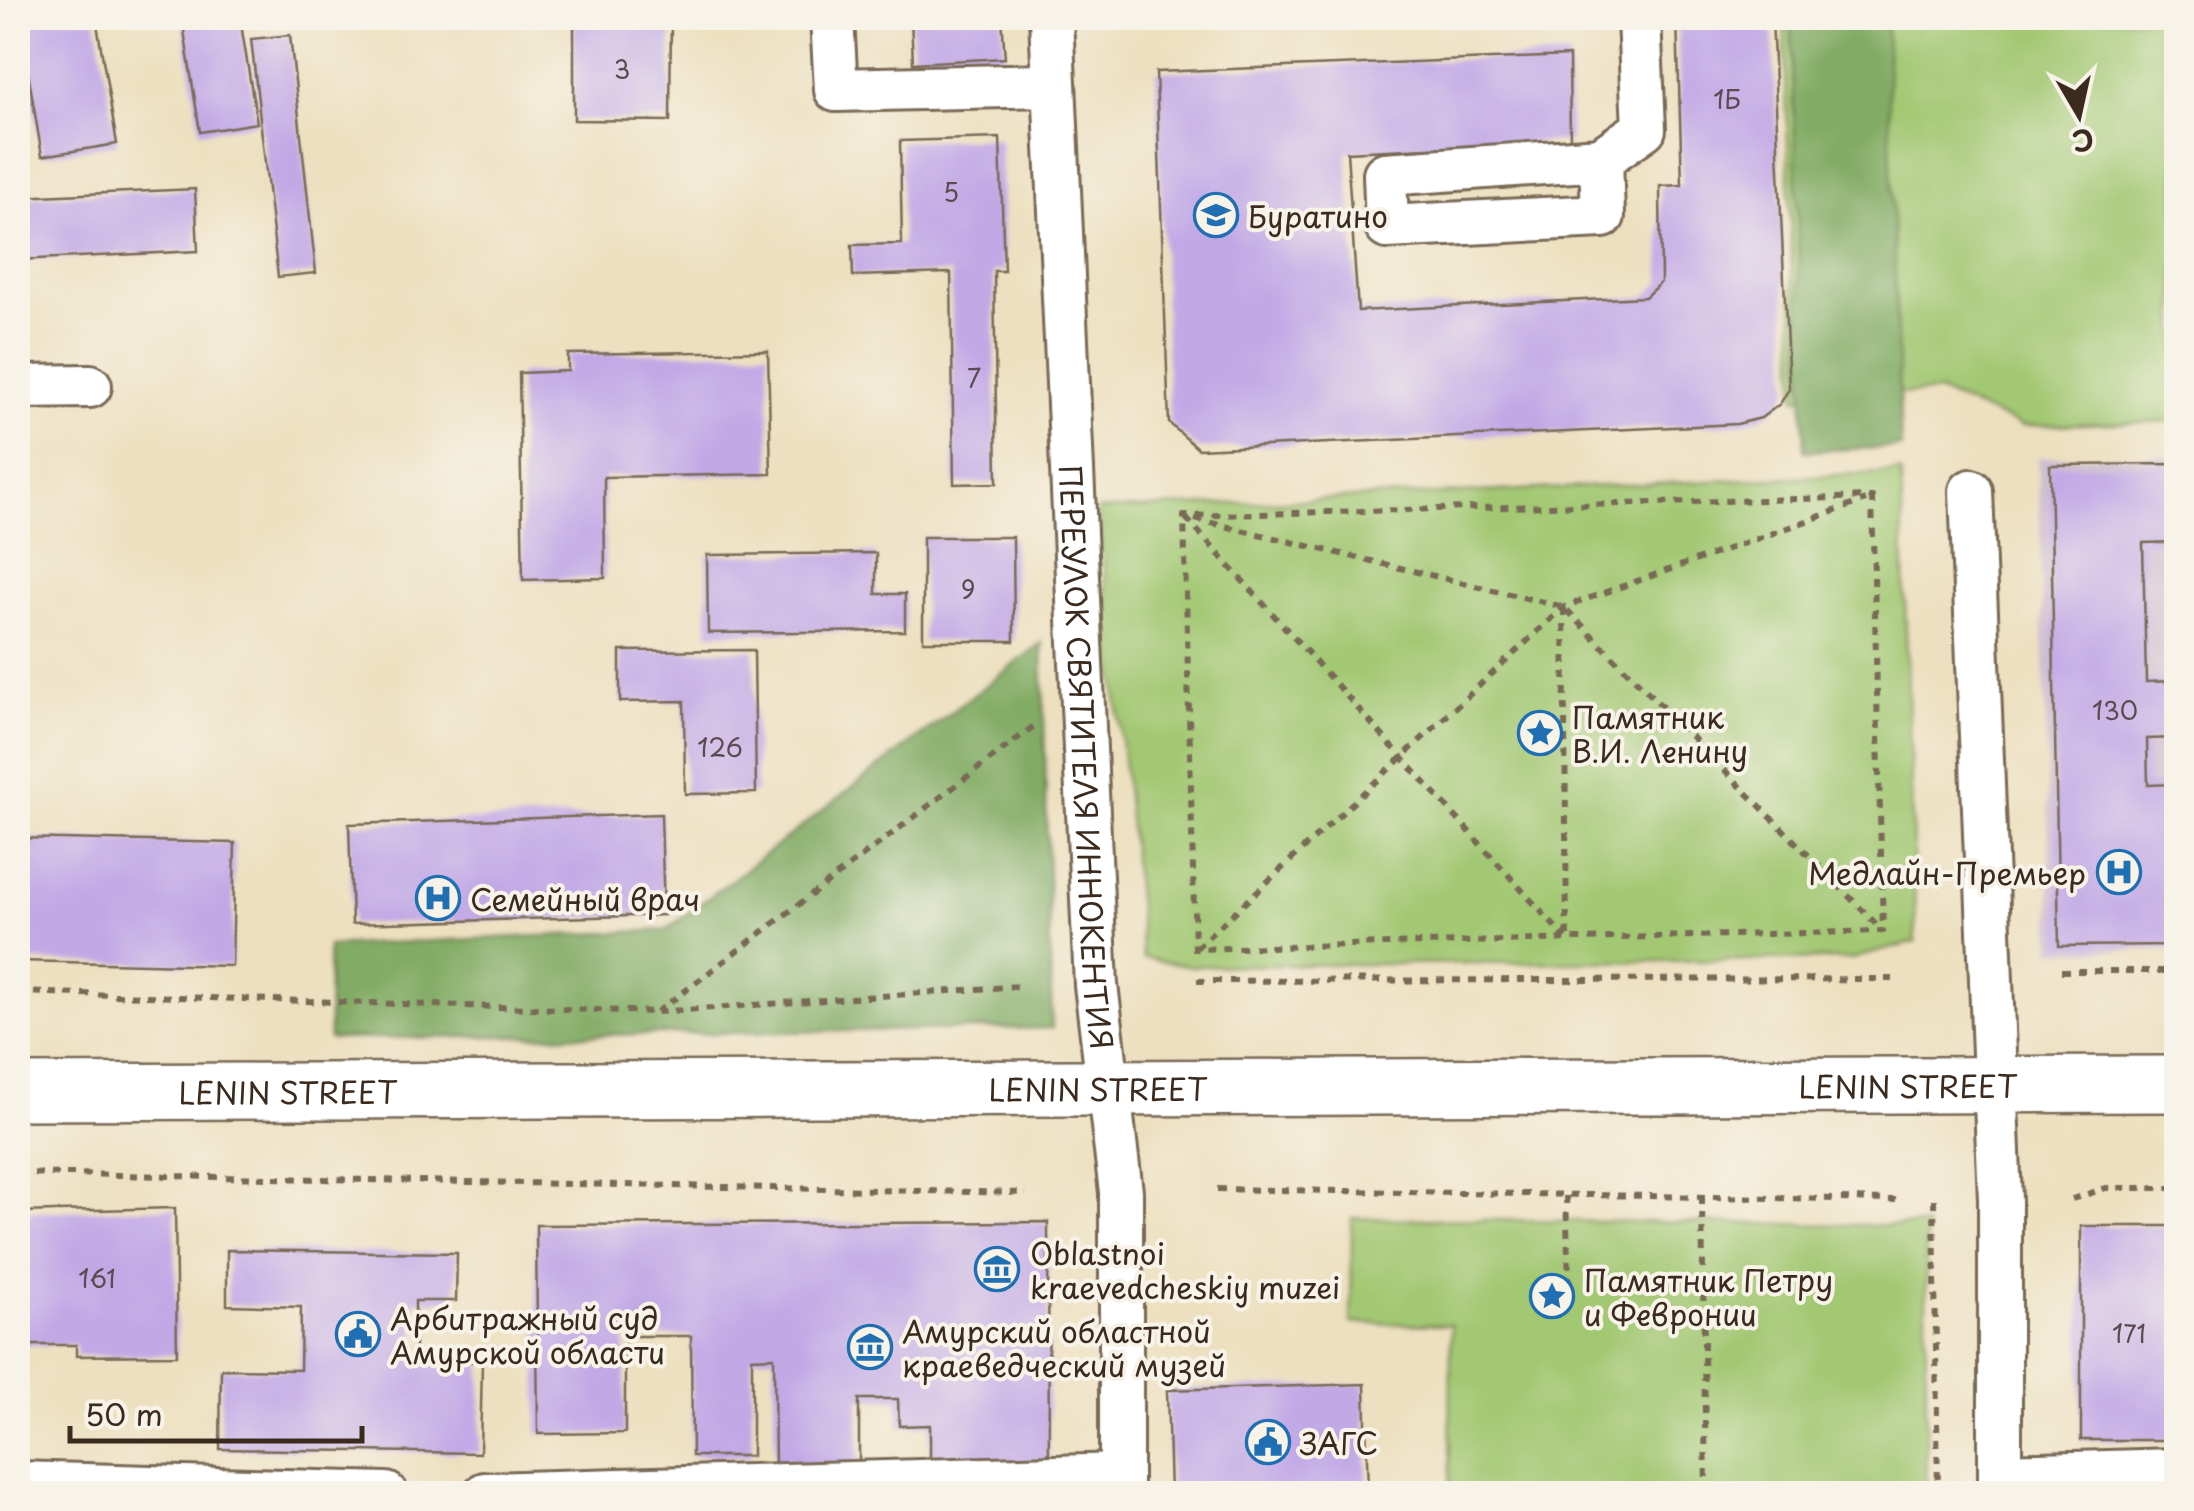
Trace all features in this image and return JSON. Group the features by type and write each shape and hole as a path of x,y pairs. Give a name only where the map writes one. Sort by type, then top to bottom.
{"main road":[{"name":"LENIN STREET","path":"18,1092 2176,1084"}],"street":[{"path":"832,18 836,90 1053,85"},
{"name":"ПЕРЕУЛОК СВЯТИТЕЛЯ ИННОКЕНТИЯ","path":"1050,18 1096,984 1121,1192 1120,1484"},
{"path":"1601,159 1604,216 1387,227 1385,174 1601,159 1644,129 1640,18"},
{"path":"18,387 90,386"},
{"path":"1971,491 2000,1200 2000,1484 2176,1470"},
{"path":"18,1483 386,1494"},
{"path":"484,1494 1120,1484"}],"path":[{"path":"1184,516 1872,498"},
{"path":"1195,949 1564,607 1872,498"},
{"path":"1872,498 1883,931"},
{"path":"1184,516 1564,607 1883,931"},
{"path":"1184,516 1567,940"},
{"path":"1184,516 1195,949"},
{"path":"1564,607 1567,940"},
{"path":"657,1012 1038,723"},
{"path":"1195,949 1883,931"},
{"path":"2061,971 2176,971"},
{"path":"1197,981 1894,979"},
{"path":"18,992 657,1012 1020,986"},
{"path":"18,1172 1026,1193"},
{"path":"2072,1199 2106,1188 2176,1188"},
{"path":"1218,1189 1896,1200"},
{"path":"1566,1196 1569,1281"},
{"path":"1702,1197 1706,1494"},
{"path":"1934,1200 1938,1494"}],"shaded area":[{"path":"2176,455 2176,950 2052,951 2038,457"}],"green space":[{"path":"1784,18 2176,18 2176,421 2022,426 1939,392 1796,398"},
{"path":"1791,18 1886,18 1901,447 1805,451"},
{"path":"1901,472 1916,942 1851,959 1190,966 1143,958 1098,510"},
{"path":"1042,643 1052,1028 329,1039 328,946 666,930"},
{"path":"1352,1218 1926,1226 1926,1493 1450,1493 1451,1325 1351,1323"}],"building":[{"path":"19,18 96,18 117,144 42,156"},
{"path":"182,18 240,18 257,123 200,132"},
{"path":"574,18 671,18 670,121 574,120"},
{"path":"911,18 1002,18 1005,58 913,63"},
{"path":"1677,18 1772,18 1789,389 1780,404 1761,418 1737,424 1198,449 1169,423 1156,72 1569,56 1570,141 1347,152 1358,311 1645,297 1661,282 1660,186 1682,185"},
{"path":"290,35 316,273 278,277 251,39"},
{"path":"1000,138 1004,271 994,271 997,483 954,484 951,273 853,276 852,245 902,244 900,141"},
{"path":"195,189 198,251 18,260 18,197"},
{"path":"768,351 771,474 604,477 605,578 523,580 519,373 568,371 568,354"},
{"path":"18,424 29,424 29,498 18,498"},
{"path":"2176,464 2176,542 2143,543 2146,682 2175,681 2176,738 2147,739 2148,785 2176,784 2176,945 2059,946 2050,465"},
{"path":"923,537 1013,537 1014,641 923,641"},
{"path":"876,553 876,594 905,594 905,631 708,633 707,555"},
{"path":"754,650 756,793 685,794 684,701 620,702 620,651"},
{"path":"661,814 664,915 352,924 349,824"},
{"path":"18,838 235,843 232,966 18,961"},
{"path":"175,1208 177,1355 76,1356 76,1345 18,1345 18,1212"},
{"name":"Амурский областной краеведческий музей","path":"1048,1222 1049,1471 930,1471 930,1425 899,1426 898,1399 859,1399 859,1478 775,1479 774,1357 752,1358 752,1456 692,1456 691,1336 625,1336 625,1433 538,1434 536,1225"},
{"path":"2081,1226 2176,1226 2176,1440 2081,1440"},
{"name":"Арбитражный суд Амурской области","path":"227,1250 457,1253 456,1301 415,1301 415,1361 482,1362 480,1453 220,1449 221,1369 300,1370 301,1307 227,1305"},
{"name":"ЗАГС","path":"1365,1384 1368,1494 1170,1494 1167,1390"}],"place":[{"name":"Буратино","path":"1216,215"},
{"name":"Памятник В.И. Ленину","path":"1540,733"},
{"name":"Медлайн-Премьер","path":"2119,872"},
{"name":"Семейный врач","path":"438,898"},
{"name":"Oblastnoi kraevedcheskiy muzei","path":"997,1269"},
{"name":"Памятник Петру и Февронии","path":"1552,1296"},
{"name":"Арбитражный суд Амурской области","path":"358,1334"},
{"name":"Амурский областной краеведческий музей","path":"870,1347"},
{"name":"ЗАГС","path":"1268,1442"}]}
